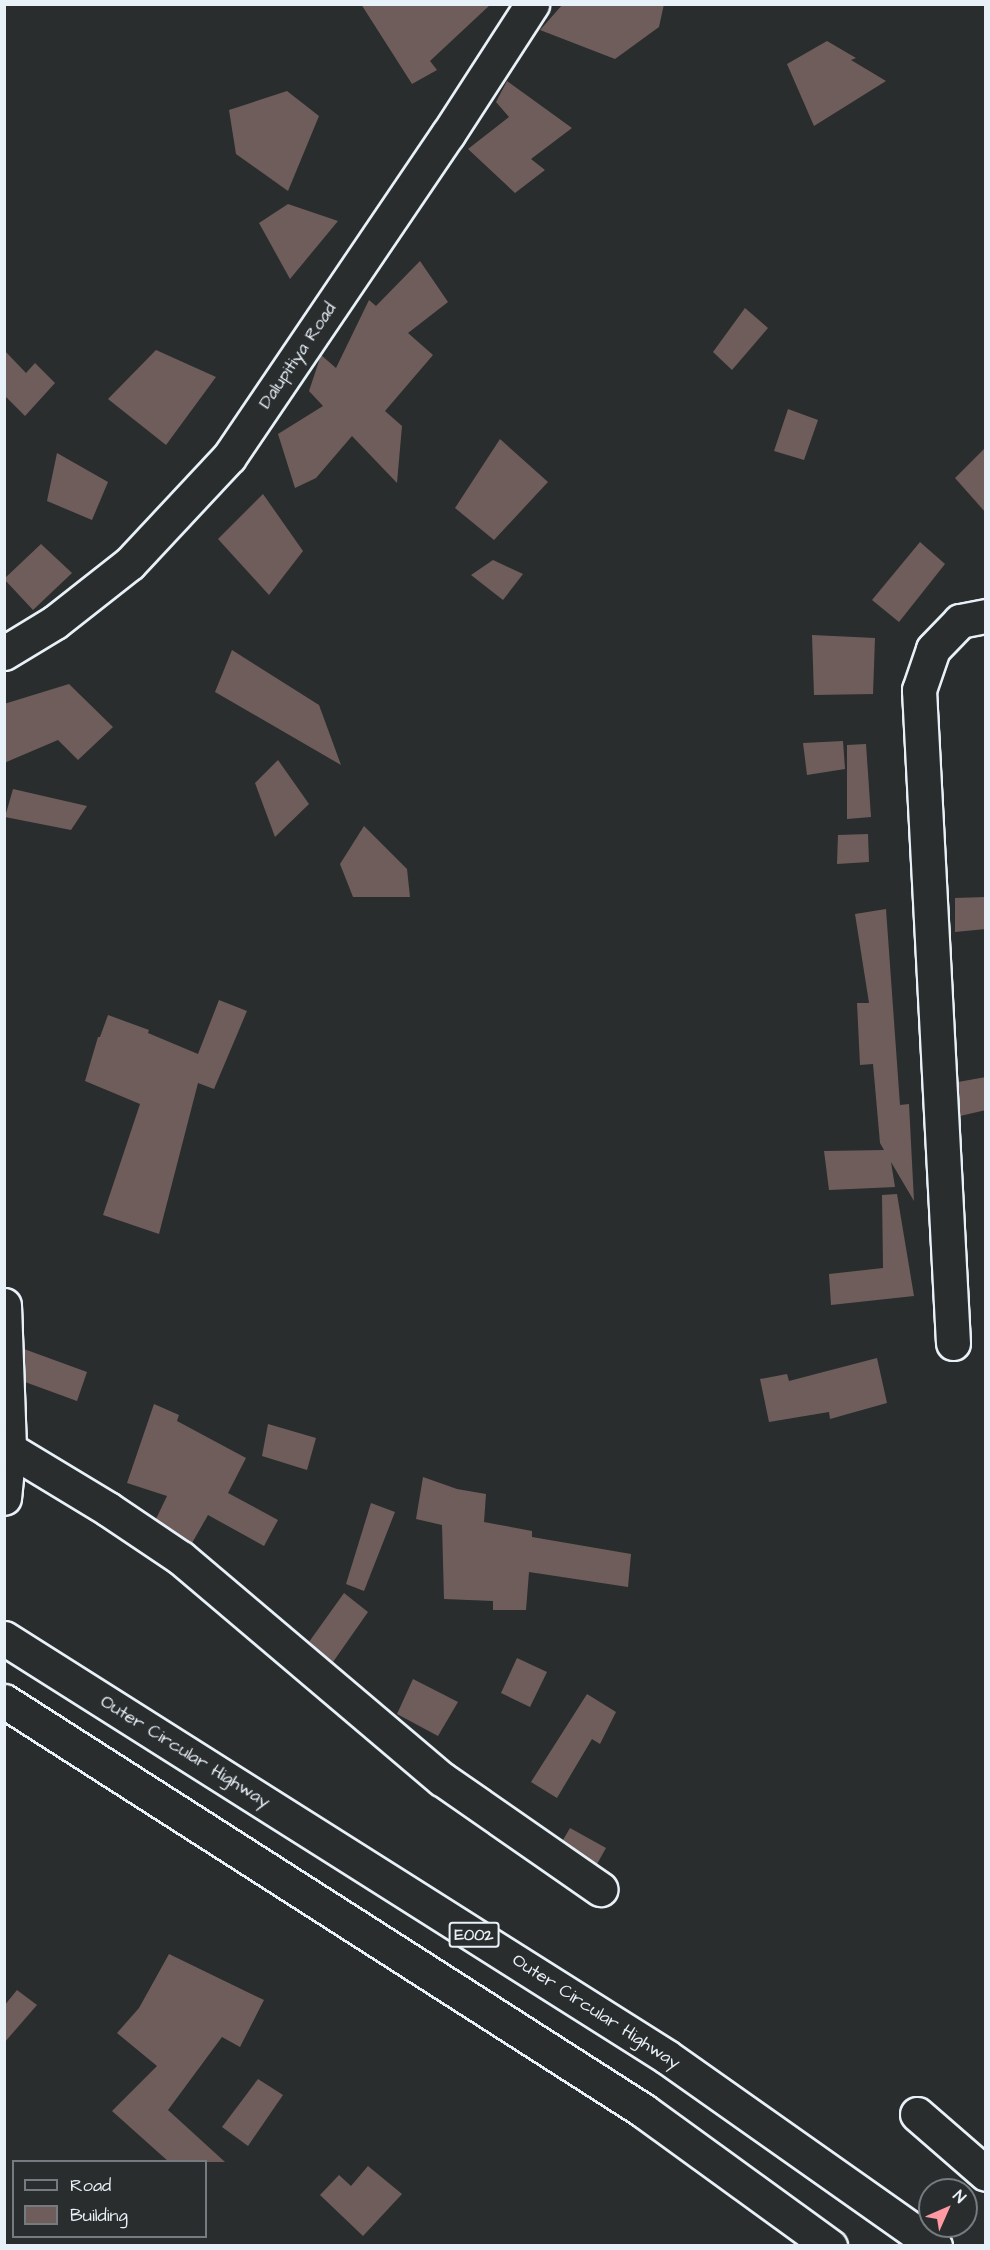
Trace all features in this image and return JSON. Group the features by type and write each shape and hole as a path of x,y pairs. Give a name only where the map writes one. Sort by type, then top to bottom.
{"main road":[{"name":"Dalupitiya Road","path":"4,653 55,622 130,562 229,457 532,4"},
{"path":"952,1343 919,690 933,649 960,621 986,616"},
{"path":"4,1305 7,1447 4,1498"},
{"path":"7,1447 108,1509 181,1558 442,1779 600,1889"},
{"name":"Outer Circular Highway","path":"4,1638 667,2057 935,2246"},
{"path":"4,1701 644,2111 830,2246"},
{"path":"917,2114 986,2175"}],"building":[{"path":"361,4 491,4 430,61 437,70 412,84"},
{"path":"563,4 664,4 659,27 615,59 540,30"},
{"path":"827,41 856,58 851,60 886,81 814,126 787,64"},
{"path":"507,81 572,128 531,159 545,170 515,193 468,149 509,117 496,102"},
{"path":"287,91 319,116 288,191 236,154 229,110"},
{"path":"288,204 338,221 290,279 259,223"},
{"path":"420,261 448,302 408,333 433,355 385,411 402,426 397,483 352,436 316,478 295,488 278,434 323,406 309,391 321,355 336,368 369,300 376,306"},
{"path":"745,308 768,328 732,370 713,352"},
{"path":"4,350 26,373 35,363 55,383 25,416 4,395"},
{"path":"156,350 216,377 166,445 108,399"},
{"path":"788,409 818,420 804,460 774,451"},
{"path":"500,439 548,482 494,540 455,508"},
{"path":"986,447 986,513 955,478"},
{"path":"57,453 108,482 92,520 47,501"},
{"path":"263,494 303,551 269,595 218,539"},
{"path":"920,542 945,564 899,622 872,600"},
{"path":"41,544 72,573 33,610 4,579"},
{"path":"493,560 523,574 503,600 471,575"},
{"path":"812,635 875,638 873,694 814,695"},
{"path":"232,650 319,705 341,765 215,692"},
{"path":"69,684 113,727 78,760 58,740 4,763 4,704"},
{"path":"843,741 845,769 807,775 803,743"},
{"path":"866,744 871,817 847,819 847,745"},
{"path":"278,760 309,804 275,837 255,783"},
{"path":"13,789 87,806 71,830 5,817"},
{"path":"364,826 407,869 410,897 353,897 340,864"},
{"path":"868,834 869,862 837,864 838,835"},
{"path":"986,897 986,929 955,932 955,898"},
{"path":"886,909 900,1105 909,1104 914,1201 891,1162 895,1187 829,1190 824,1151 884,1150 880,1143 873,1064 860,1065 857,1003 869,1003 855,914"},
{"path":"219,1000 247,1011 214,1089 198,1083 159,1234 103,1215 140,1104 85,1081 98,1037 100,1037 108,1015 149,1030 148,1033 198,1054"},
{"path":"986,1077 986,1110 960,1116 958,1082"},
{"path":"897,1194 914,1296 831,1305 829,1274 883,1268 882,1195"},
{"path":"24,1349 87,1372 77,1401 25,1382"},
{"path":"877,1358 887,1403 830,1419 829,1412 769,1422 760,1379 787,1374 789,1381"},
{"path":"154,1404 179,1415 177,1421 246,1458 228,1493 278,1520 264,1546 208,1515 192,1543 156,1519 167,1496 127,1483"},
{"path":"268,1424 316,1438 307,1470 262,1456"},
{"path":"423,1477 457,1489 486,1494 484,1522 532,1531 532,1537 631,1554 628,1587 529,1572 526,1610 493,1610 493,1601 444,1599 442,1525 416,1519"},
{"path":"371,1503 395,1512 364,1591 346,1584"},
{"path":"344,1593 368,1612 333,1662 309,1642"},
{"path":"517,1658 547,1672 530,1707 501,1693"},
{"path":"413,1679 458,1702 438,1736 397,1714"},
{"path":"587,1694 616,1712 600,1744 592,1739 557,1798 531,1782"},
{"path":"570,1828 606,1848 597,1864 563,1840"},
{"path":"169,1954 264,2000 240,2047 222,2037 168,2110 225,2162 167,2160 112,2111 157,2066 117,2033 139,2008"},
{"path":"17,1990 37,2005 4,2043 4,2006"},
{"path":"258,2079 283,2095 248,2146 222,2127"},
{"path":"368,2166 402,2194 363,2236 320,2195 339,2175 351,2186"}]}
